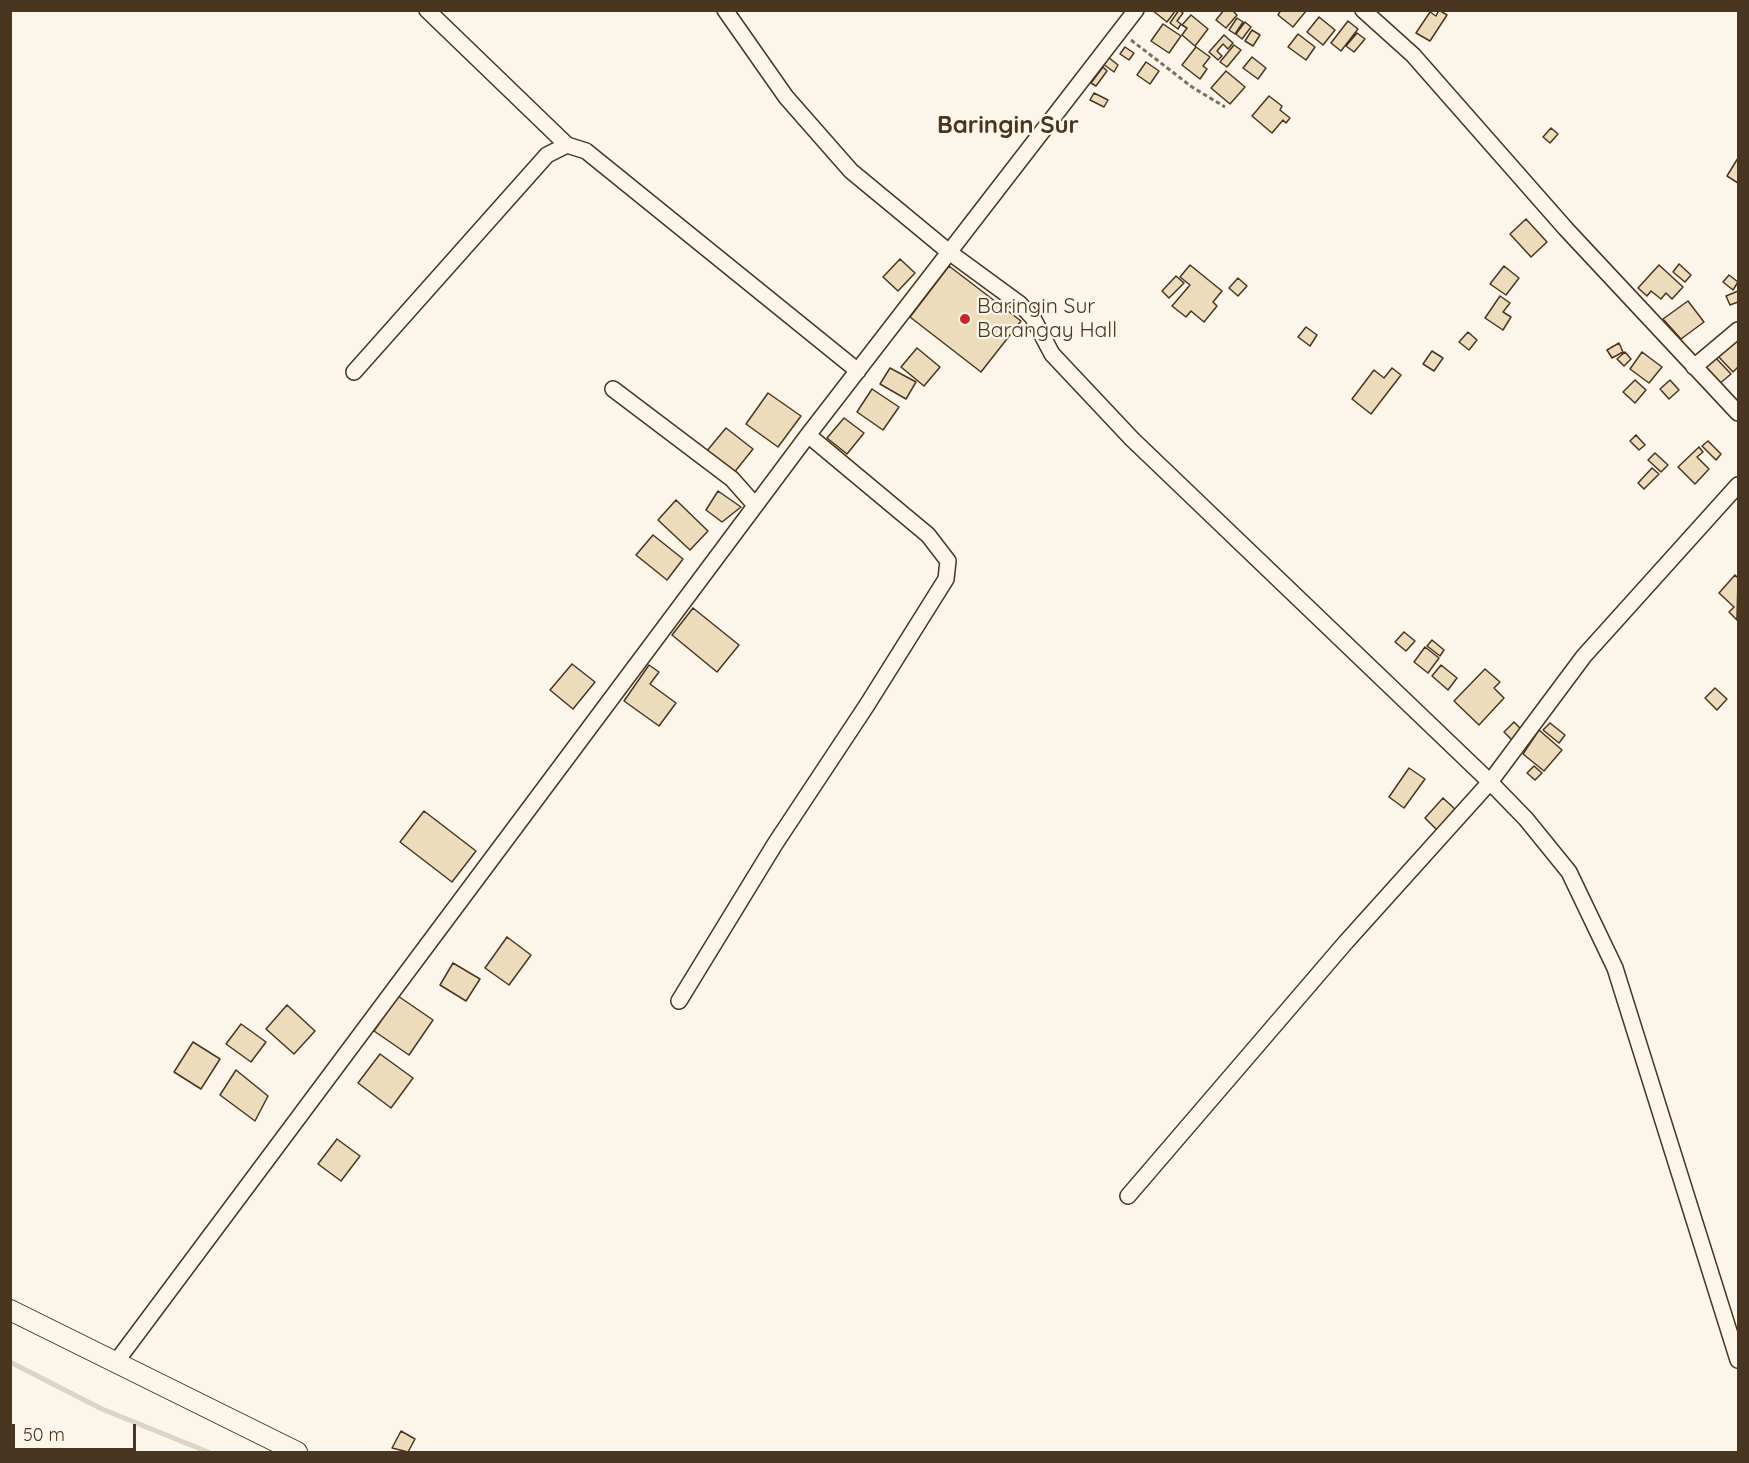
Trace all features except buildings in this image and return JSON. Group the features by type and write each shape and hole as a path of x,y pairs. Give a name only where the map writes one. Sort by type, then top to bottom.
{"street":[{"path":"427,10 567,145 586,151 858,371"},
{"path":"725,10 786,97 851,171 950,252 1020,304 1033,318 1052,354 1132,439 1490,782 1526,819 1569,872 1615,968 1738,1358"},
{"path":"116,1362 755,505 1136,10"},
{"path":"1363,10 1413,55 1566,229 1738,414"},
{"path":"354,372 547,155 567,145"},
{"path":"1694,367 1738,330"},
{"path":"613,389 732,479 755,505"},
{"path":"679,1001 775,844 867,705 946,579 948,561 928,535 808,435"},
{"path":"1128,1196 1346,942 1490,782 1584,656 1738,485"},
{"path":"10,1310 297,1452"}],"path":[{"path":"1120,31 1192,87 1225,107"}],"waterway":[{"path":"10,1362 102,1409 208,1452"}],"place":[{"name":"Baringin Sur Barangay Hall","path":"965,319"}],"district":[{"name":"Baringin Sur","path":"1008,126"}]}
